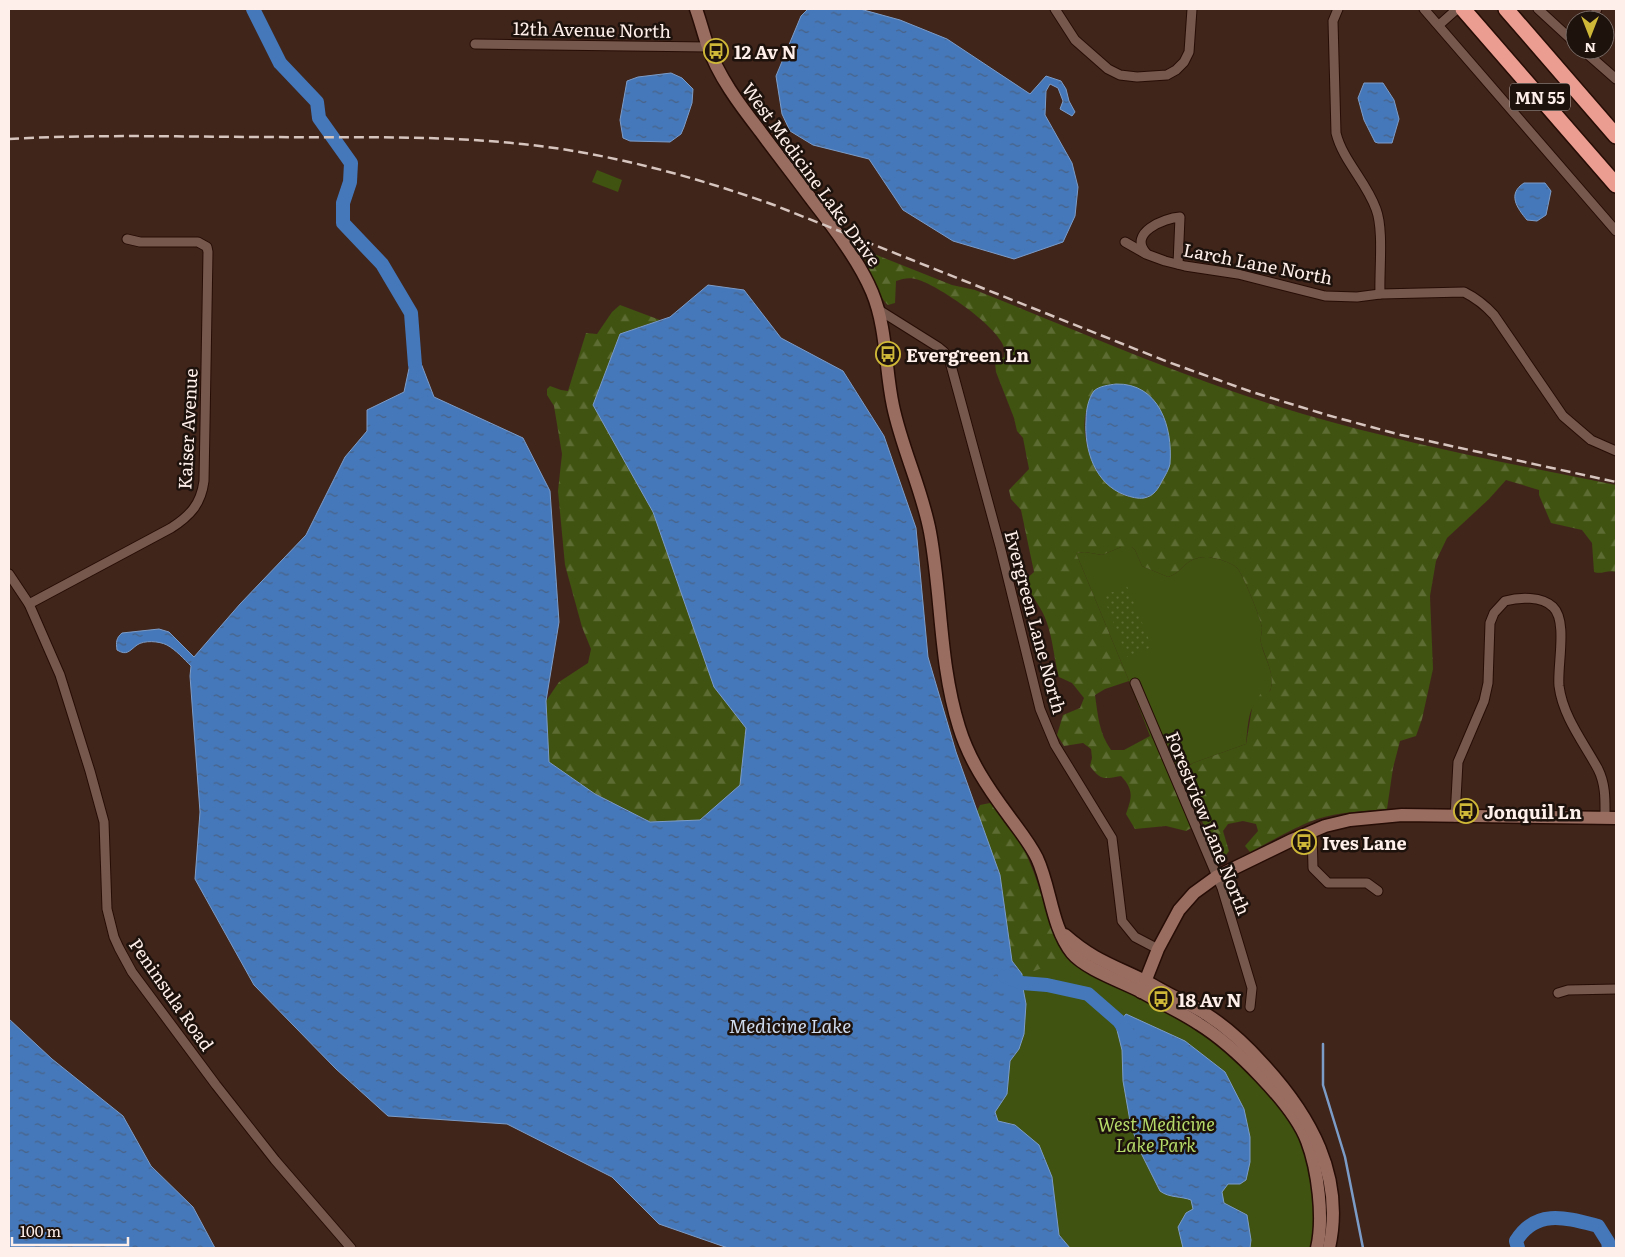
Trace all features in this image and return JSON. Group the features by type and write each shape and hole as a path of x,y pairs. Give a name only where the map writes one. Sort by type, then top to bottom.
{"highway":[{"name":"MN 55","path":"1463,9 1616,185"},
{"name":"MN 55","path":"1506,9 1616,136"}],"street":[{"name":"West Medicine Lake Drive","path":"696,9 708,47 728,87 834,228 859,266 879,310 893,407 921,494 930,530 946,669 958,725 980,774 1028,842 1038,862 1060,930 1074,955 1100,972 1143,986 1206,1014 1241,1040 1282,1084 1304,1116 1317,1140 1331,1187 1333,1210 1332,1235 1329,1248"},
{"path":"1055,9 1075,40 1091,52 1108,69 1120,75 1137,77 1167,75 1184,62 1189,52 1192,9"},
{"path":"1338,9 1334,21 1336,133 1340,147 1377,210 1380,226 1380,294"},
{"path":"1424,9 1616,231"},
{"path":"1439,25 1458,9"},
{"path":"1538,9 1565,34"},
{"name":"12th Avenue North","path":"475,44 708,47"},
{"path":"1594,60 1616,79"},
{"path":"1146,254 1142,249 1141,243 1144,234 1151,226 1171,218 1180,217 1178,264"},
{"name":"Kaiser Avenue","path":"29,604 171,528 189,515 200,498 204,481 207,247 198,242 140,242 127,239"},
{"name":"Larch Lane North","path":"1125,242 1146,254 1178,264 1238,274 1325,296 1357,297 1380,294 1464,292 1476,298 1494,315 1563,416 1591,440 1616,451"},
{"name":"Evergreen Lane North","path":"879,310 938,347 949,358 1000,546 1040,709 1055,745 1112,838 1122,921 1135,936 1158,949"},
{"name":"Peninsula Road","path":"9,574 29,604 60,675 99,802 105,835 107,910 119,948 132,972 233,1106 275,1160 352,1248"},
{"path":"1143,986 1158,949 1179,910 1194,893 1216,877 1292,840 1334,824 1402,815 1455,817 1611,818 1598,770 1567,713 1559,686 1560,617 1552,606 1540,601 1512,599 1505,601 1500,606 1490,623 1488,683 1477,719 1458,762 1455,817"},
{"name":"Forestview Lane North","path":"1135,683 1222,888 1252,988 1250,1007"},
{"path":"1312,832 1313,868 1328,883 1367,883 1378,891"},
{"name":"West Medicine Lake Drive","path":"1143,986 1200,1024 1233,1049 1273,1091 1296,1120 1307,1141 1319,1188 1320,1234 1317,1248"},
{"path":"1558,993 1568,990 1616,989"}],"green space":[{"path":"597,170 622,180 618,192 592,182"},
{"path":"869,252 952,285 975,290 1178,372 1261,401 1342,425 1420,444 1616,485 1616,572 1594,572 1592,543 1582,530 1551,523 1539,495 1539,490 1506,480 1489,499 1447,538 1436,561 1430,596 1433,669 1422,719 1416,736 1400,741 1393,768 1387,809 1343,813 1317,819 1291,830 1250,852 1245,846 1258,831 1256,824 1243,821 1228,824 1223,831 1229,851 1226,855 1219,856 1198,813 1181,771 1193,763 1246,744 1252,708 1261,693 1270,691 1272,685 1269,667 1261,643 1261,623 1240,572 1234,566 1223,561 1200,557 1189,562 1178,572 1168,577 1142,566 1132,547 1121,547 1102,555 1085,552 1076,553 1129,681 1105,689 1095,695 1104,737 1111,750 1124,750 1150,736 1155,741 1193,827 1186,831 1166,826 1135,829 1126,814 1130,803 1130,790 1121,776 1100,777 1090,766 1092,758 1091,749 1083,743 1064,746 1057,735 1063,715 1080,708 1084,698 1072,683 1059,677 1047,623 1024,581 1034,572 1021,510 1011,499 1009,490 1029,469 1023,438 1017,431 1014,418 996,372 995,363 1004,357 1005,352 1001,341 992,330 968,309 929,284 916,279 908,278 896,281 895,303 888,305 877,291 867,270 865,259","holes":["1116,384 1145,498 1124,495 1109,485 1095,466 1090,455 1085,431 1087,408 1095,391 1105,386"]},
{"path":"620,305 660,320 620,334 593,405 653,512 714,687 746,728 740,785 700,820 650,822 595,794 549,762 546,701 559,682 588,663 591,649 582,627 565,565 558,491 562,454 554,406 547,395 547,389 550,386 568,391 586,333 597,334 612,312"},
{"path":"1121,547 1132,547 1142,566 1168,577 1178,572 1189,562 1200,557 1223,561 1234,566 1240,572 1261,623 1261,643 1272,677 1271,688 1268,693 1251,710 1246,744 1193,763 1170,775 1155,741 1150,736 1076,553 1085,552 1102,555"},
{"path":"1127,586 1152,647 1127,657 1103,596"},
{"path":"990,803 1000,809 1023,846 1055,933 1074,955 1027,974 1022,974 1012,961 1000,875 977,811 980,805"},
{"name":"West Medicine Lake Park","path":"1074,955 1200,1024 1296,1120 1319,1188 1317,1248 1070,1248 1059,1235 1052,1177 1015,1125 998,1121 995,1112 1007,1094 1010,1061 1019,1049 1026,1004 1022,974"}],"water":[{"path":"808,9 860,9 900,20 947,39 1030,94 1046,76 1061,81 1075,112 1072,116 1060,109 1063,101 1058,88 1050,84 1046,91 1045,115 1072,163 1078,187 1075,216 1063,242 1014,259 953,241 903,210 869,159 813,145 790,131 782,114 776,76 801,16"},
{"path":"671,73 682,78 693,89 692,103 681,134 670,142 630,141 623,138 620,120 627,81 638,77"},
{"path":"1364,83 1383,83 1394,100 1399,119 1392,143 1375,142 1364,120 1358,98"},
{"path":"1524,183 1545,183 1551,191 1546,215 1537,221 1527,220 1515,201 1516,192"},
{"name":"Medicine Lake","path":"708,285 744,290 781,338 843,371 884,436 916,528 928,657 956,752 1000,875 1012,961 1022,974 1026,1004 1024,1034 1019,1049 1010,1061 1007,1094 995,1112 998,1121 1015,1125 1039,1145 1052,1177 1059,1235 1070,1248 728,1248 659,1224 612,1177 507,1124 388,1116 336,1069 254,985 195,879 200,812 190,676 191,666 174,649 160,643 144,642 128,652 120,652 117,650 118,638 122,633 159,629 169,632 194,657 240,604 306,535 345,457 367,431 367,410 404,392 414,345 434,397 523,438 550,491 559,622 546,701 549,762 595,794 650,822 700,820 740,785 746,728 714,687 653,512 593,405 620,334 670,317"},
{"path":"1116,384 1131,386 1143,391 1153,399 1166,422 1169,436 1170,464 1166,475 1157,489 1153,494 1144,498 1125,495 1106,483 1094,465 1087,443 1086,420 1090,398 1094,391 1099,388"},
{"path":"1126,1014 1185,1041 1225,1072 1244,1109 1250,1137 1250,1162 1246,1180 1240,1184 1228,1184 1222,1192 1224,1203 1247,1215 1251,1240 1250,1248 1183,1248 1178,1227 1186,1213 1193,1209 1191,1200 1167,1195 1160,1191 1138,1147 1130,1121 1123,1081 1122,1050 1116,1026"},
{"path":"9,1019 52,1059 123,1116 151,1166 193,1207 215,1248 9,1248"}],"waterway":[{"path":"253,9 280,63 317,102 319,118 351,163 350,182 343,203 343,223 382,264 411,313 415,365"},
{"path":"1005,976 1022,983 1047,985 1088,994 1119,1021 1130,1037"},
{"path":"1323,1044 1323,1085 1345,1157 1363,1248"},
{"path":"1518,1248 1516,1241 1524,1231 1533,1224 1553,1218 1575,1220 1598,1226 1608,1242 1609,1248"}],"railway":[{"path":"9,139 108,136 429,138 491,141 587,153 681,175 774,205 1168,362 1252,392 1401,435 1616,482"}],"place":[{"name":"12 Av N","path":"716,51"},
{"name":"Evergreen Ln","path":"888,354"},
{"name":"Jonquil Ln","path":"1466,811"},
{"name":"Ives Lane","path":"1304,842"},
{"name":"18 Av N","path":"1161,999"}]}
